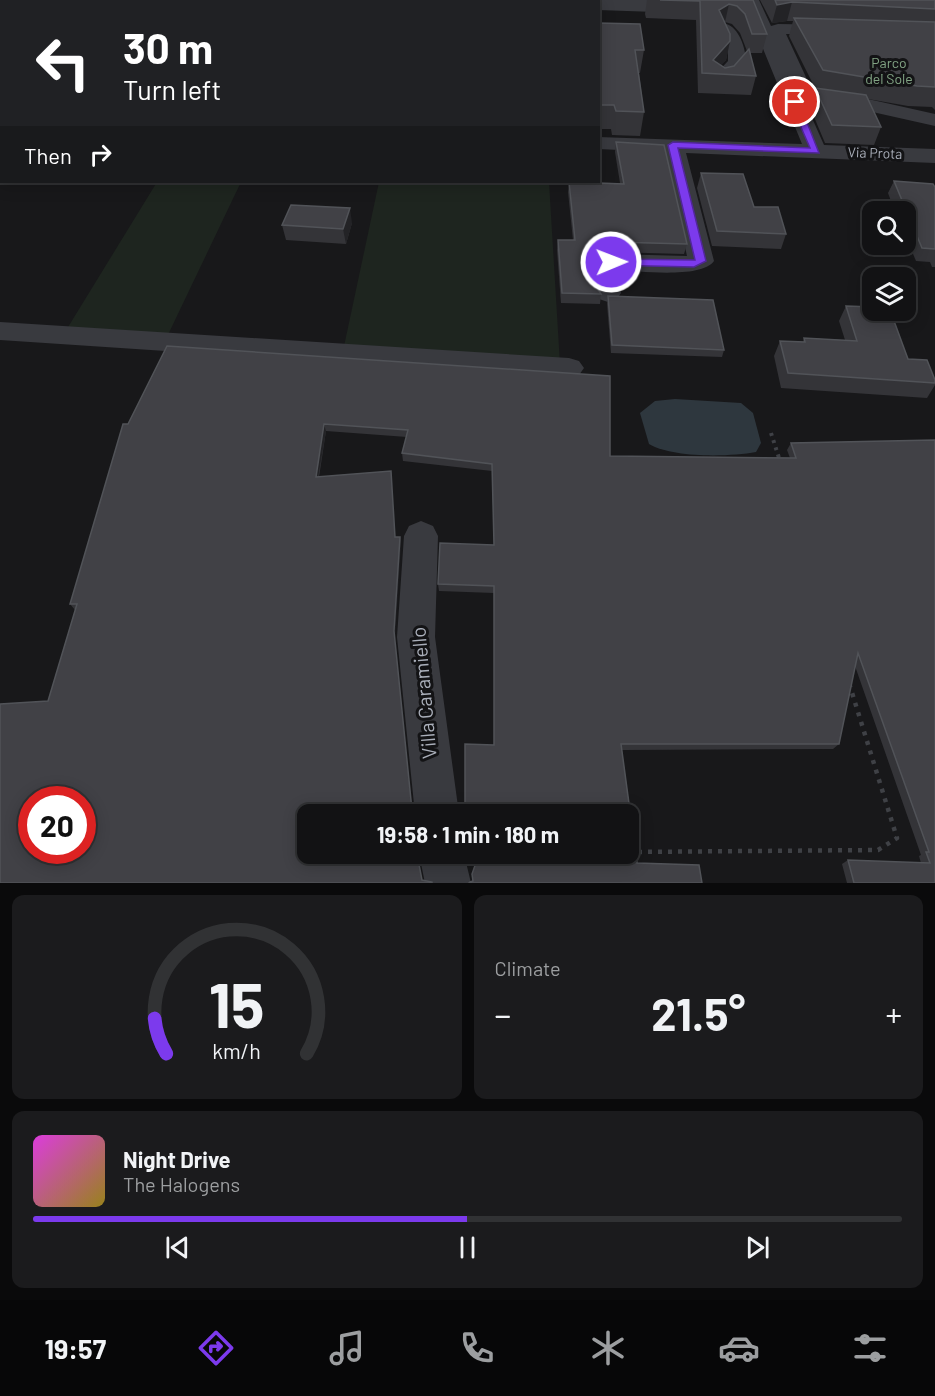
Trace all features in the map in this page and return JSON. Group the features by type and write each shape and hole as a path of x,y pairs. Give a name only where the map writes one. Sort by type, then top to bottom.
{"street":[{"path":"600,5 656,7 655,0"},
{"path":"751,0 816,151"},
{"path":"721,79 737,62 737,52 726,29"},
{"path":"851,30 778,29 776,33 803,92 809,97 935,120"},
{"path":"737,62 778,63"},
{"path":"894,111 927,155"},
{"name":"Via Prota","path":"600,143 927,155"},
{"path":"608,292 604,268 611,262 694,264 701,261 673,145"},
{"path":"0,331 568,368"},
{"name":"Villa Caramiello","path":"421,536 416,637 436,804"},
{"path":"444,864 447,883"}],"path":[{"path":"771,433 781,466"},
{"path":"639,852 878,850 897,838 848,680"}],"shaded area":[{"path":"156,183 241,183 166,339 65,332"},
{"path":"379,183 549,183 560,364 343,351"},
{"path":"675,399 741,403 753,413 761,443 756,452 731,455 686,454 659,449 649,444 640,413 655,401"}],"building":[{"path":"660,0 753,0 767,34 752,34 745,14 737,6 729,4 719,10 730,34 730,41 713,60 725,68 734,66 749,49 756,76 702,73 700,1"},
{"path":"775,0 935,0 935,9 792,2 777,5"},
{"path":"794,18 935,22 935,87 823,70"},
{"path":"600,23 640,24 644,50 635,50 644,112 616,111 614,105 600,105"},
{"path":"815,88 866,95 881,127 832,125"},
{"path":"616,142 664,145 687,244 613,242 595,246 596,251 590,258 594,283 601,294 562,293 558,240 575,240 569,183 624,184"},
{"path":"701,173 743,174 754,207 778,207 786,234 717,231"},
{"path":"894,181 933,184 935,187 935,249 922,248 916,234 916,201 902,201"},
{"path":"291,205 350,208 343,229 282,225"},
{"path":"608,296 713,300 724,350 612,345"},
{"path":"846,306 862,307 862,321 894,321 908,359 927,360 935,383 788,373 780,341 805,342 804,338 857,341"},
{"path":"167,346 610,376 610,456 796,458 791,443 935,440 935,883 854,883 848,860 930,863 926,852 929,852 858,653 839,744 621,744 629,804 465,804 465,744 494,745 494,586 438,584 440,543 494,545 492,464 402,453 408,430 324,424 316,477 391,471 395,537 400,537 394,631 411,804 297,804 297,864 419,864 422,880 432,883 0,883 0,704 48,701 77,604 70,604 123,424 128,424"},
{"path":"476,864 699,865 702,883 469,883 473,881 472,874"}],"route":[{"path":"611,262 694,264 701,261 673,145 816,151 795,102"}],"park label":[{"name":"Parco del Sole","path":"889,72"}]}
